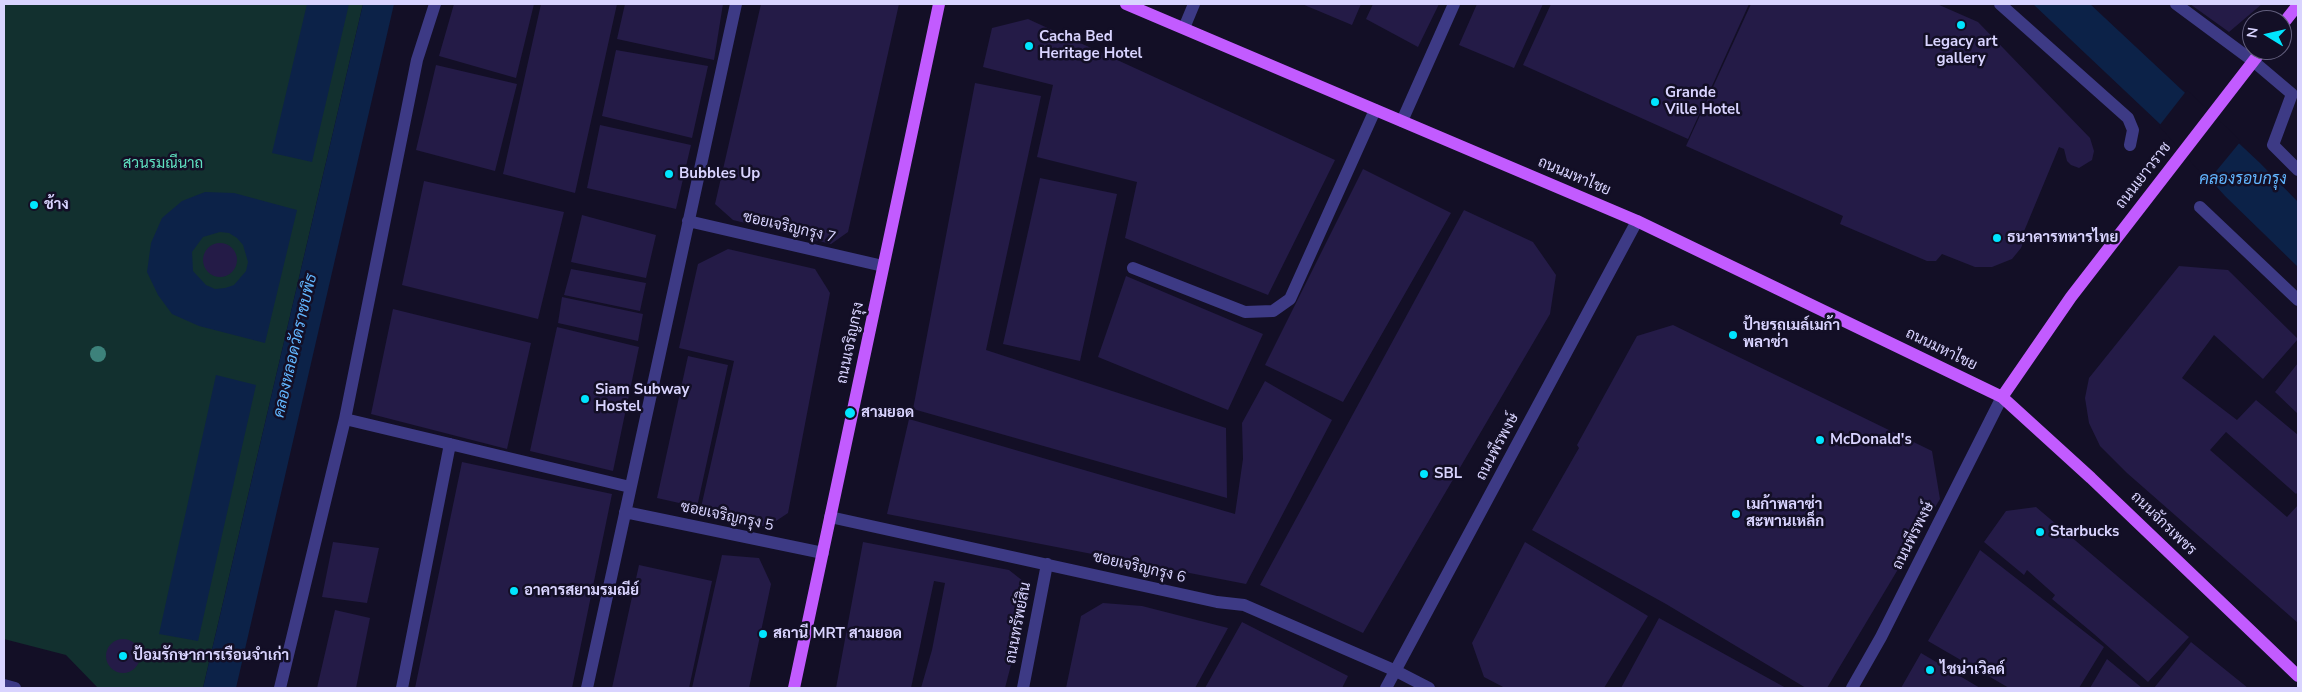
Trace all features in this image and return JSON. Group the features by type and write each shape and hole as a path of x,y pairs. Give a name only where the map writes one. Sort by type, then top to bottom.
{"main road":[{"name":"ถนนเจริญกรุง","path":"794,688 939,4"},
{"name":"ถนนมหาไชย","path":"1126,4 1637,221 2002,397"},
{"name":"ถนนเยาวราช","path":"2002,397 2071,297 2253,61"},
{"name":"ถนนจักรเพชร","path":"2002,397 2091,478 2298,676"}],"street":[{"path":"280,688 345,418 417,60 435,4"},
{"path":"587,688 736,4"},
{"path":"1184,28 1194,4"},
{"path":"1402,121 1454,4"},
{"path":"2000,4 2128,118 2133,130 2130,146"},
{"path":"2176,4 2253,61 2292,94 2273,145 2298,170"},
{"path":"1133,268 1244,312 1273,311 1290,300 1376,110"},
{"path":"2200,207 2298,300"},
{"name":"ซอยเจริญกรุง 7","path":"688,221 883,266"},
{"name":"ถนนพีรพงษ์","path":"1386,688 1637,221"},
{"name":"ถนนพีรพงษ์","path":"1852,688 1881,636 2002,397"},
{"path":"345,418 630,487"},
{"path":"402,688 450,444"},
{"name":"ซอยเจริญกรุง 5","path":"625,512 822,554"},
{"name":"ซอยเจริญกรุง 6","path":"830,517 1217,602 1244,605 1396,671 1429,688"},
{"name":"ถนนทรัพย์สิน","path":"1023,688 1048,564"},
{"path":"4,685 15,688"}],"green space":[{"name":"สวนรมณีนาถ","path":"4,4 363,4 203,688 98,688 66,655 4,639"}],"water":[{"path":"307,4 349,4 312,162 272,153"},
{"name":"คลองหลอดวัดราชบพิธ","path":"363,4 394,4 236,688 203,688"},
{"name":"คลองรอบกรุง","path":"2033,4 2090,4 2260,163 2298,202 2298,267 2225,196 2160,124"},
{"path":"205,192 234,193 297,210 265,343 199,326 172,314 158,295 147,272 151,243 162,218 182,201","holes":["220,232 229,233 243,245 248,262 246,271 234,285 215,289 206,285 193,271 192,252 203,237"]},
{"path":"216,375 256,385 198,641 159,634"}],"pier":[{"path":"2187,90 2241,141 2208,181 2159,126"}],"building":[{"path":"454,4 534,4 516,78 439,56"},
{"path":"541,4 617,4 575,193 503,174"},
{"path":"625,4 723,4 714,60 617,39"},
{"path":"761,4 899,4 848,232 831,244 733,220 715,204"},
{"path":"1302,4 1361,4 1352,25"},
{"path":"1373,4 1439,4 1418,47 1366,19"},
{"path":"1477,4 1543,4 1514,68 1459,45"},
{"name":"Grande Ville Hotel","path":"1551,4 1749,4 1688,139 1523,65"},
{"path":"1751,4 1937,4 1978,22 2090,138 2094,151 2092,160 2079,168 2071,165 2067,161 2064,149 2059,147 2020,241 2023,243 2021,248 2012,259 1992,267 1975,267 1942,254 1936,261 1927,261 1840,224 1843,216 1686,146"},
{"path":"2190,4 2262,4 2255,10 2242,10 2242,21 2229,32"},
{"path":"1028,19 1335,160 1268,295 1125,238 1137,182 1037,157 1053,85 983,67 992,28"},
{"path":"616,50 708,66 692,138 602,116"},
{"path":"436,65 517,84 495,171 416,150"},
{"path":"975,83 1041,96 986,350 1226,428 1227,498 913,409"},
{"path":"600,125 691,145 676,209 587,188"},
{"path":"1363,169 1451,213 1343,402 1265,365"},
{"path":"1040,178 1117,194 1080,361 1003,344"},
{"path":"424,181 564,212 538,319 402,285"},
{"path":"1464,210 1533,242 1556,275 1550,314 1363,633 1260,585"},
{"path":"582,215 656,235 646,278 571,262"},
{"path":"220,243 232,248 237,260 232,272 220,277 208,272 203,260 208,248"},
{"path":"728,249 815,269 830,293 788,513 767,527 700,512 734,361 679,348 698,264"},
{"path":"2179,266 2228,270 2298,339 2263,379 2214,335 2182,378 2237,420 2256,400 2298,435 2298,492 2296,494 2226,432 2210,450 2287,517 2298,505 2298,623 2127,473 2100,446 2089,423 2085,398 2089,378"},
{"path":"571,269 646,283 640,311 564,295"},
{"path":"1126,276 1263,334 1228,410 1098,357"},
{"path":"562,297 643,314 638,341 558,323"},
{"path":"393,309 531,343 507,449 371,414"},
{"name":"เมก้าพลาซ่า สะพานเหล็ก","path":"1673,325 1932,451 1940,499 1827,688 1806,688 1666,604 1532,530 1579,448 1577,445 1637,336"},
{"name":"Siam Subway Hostel","path":"557,327 639,347 613,471 530,451"},
{"path":"688,356 728,365 697,507 657,498"},
{"path":"2298,363 2298,414 2275,392"},
{"path":"1265,381 1332,420 1246,584 887,514 909,419 1235,514 1243,459 1242,423"},
{"name":"อาคารสยามรมณีย์","path":"462,462 612,494 572,688 415,688"},
{"path":"2036,507 2189,637 2148,682 2052,599 2055,595 2027,570 2024,575 1984,542 2006,511"},
{"path":"333,542 379,548 367,603 322,597"},
{"path":"863,542 1009,570 1028,585 1028,599 1005,688 921,688 932,650 945,583 934,581 911,688 836,688"},
{"path":"1525,542 1648,616 1604,688 1505,688 1484,677 1472,643"},
{"path":"1980,550 2104,647 2079,688 2009,688 1928,641"},
{"path":"722,555 759,558 771,584 749,688 692,688"},
{"path":"639,565 712,581 689,688 612,688"},
{"path":"1103,603 1142,606 1228,628 1195,688 1066,688 1081,616"},
{"path":"335,610 370,618 356,688 317,688"},
{"path":"1659,618 1786,688 1621,688"},
{"path":"1242,622 1348,676 1342,688 1205,688"},
{"name":"ป้อมรักษาการเรือนจำเก่า","path":"123,639 135,644 140,656 135,668 123,673 111,668 106,656 111,644"},
{"path":"2191,642 2248,688 2154,688"},
{"name":"ไชน่าเวิลด์","path":"1921,653 1980,688 1901,688"},
{"path":"2107,659 2142,688 2090,688"}],"place":[{"name":"Legacy art gallery","path":"1961,25"},
{"name":"Cacha Bed Heritage Hotel","path":"1029,46"},
{"name":"Grande Ville Hotel","path":"1655,102"},
{"name":"Bubbles Up","path":"669,174"},
{"name":"ช้าง","path":"34,205"},
{"name":"ธนาคารทหารไทย","path":"1997,238"},
{"name":"ป้ายรถเมล์เมก้า พลาซ่า","path":"1733,335"},
{"name":"Siam Subway Hostel","path":"585,399"},
{"name":"สามยอด","path":"850,413"},
{"name":"McDonald's","path":"1820,440"},
{"name":"SBL","path":"1424,474"},
{"name":"เมก้าพลาซ่า สะพานเหล็ก","path":"1736,514"},
{"name":"Starbucks","path":"2040,532"},
{"name":"อาคารสยามรมณีย์","path":"514,591"},
{"name":"สถานี MRT สามยอด","path":"763,634"},
{"name":"ป้อมรักษาการเรือนจำเก่า","path":"123,656"},
{"name":"ไชน่าเวิลด์","path":"1930,670"}]}
